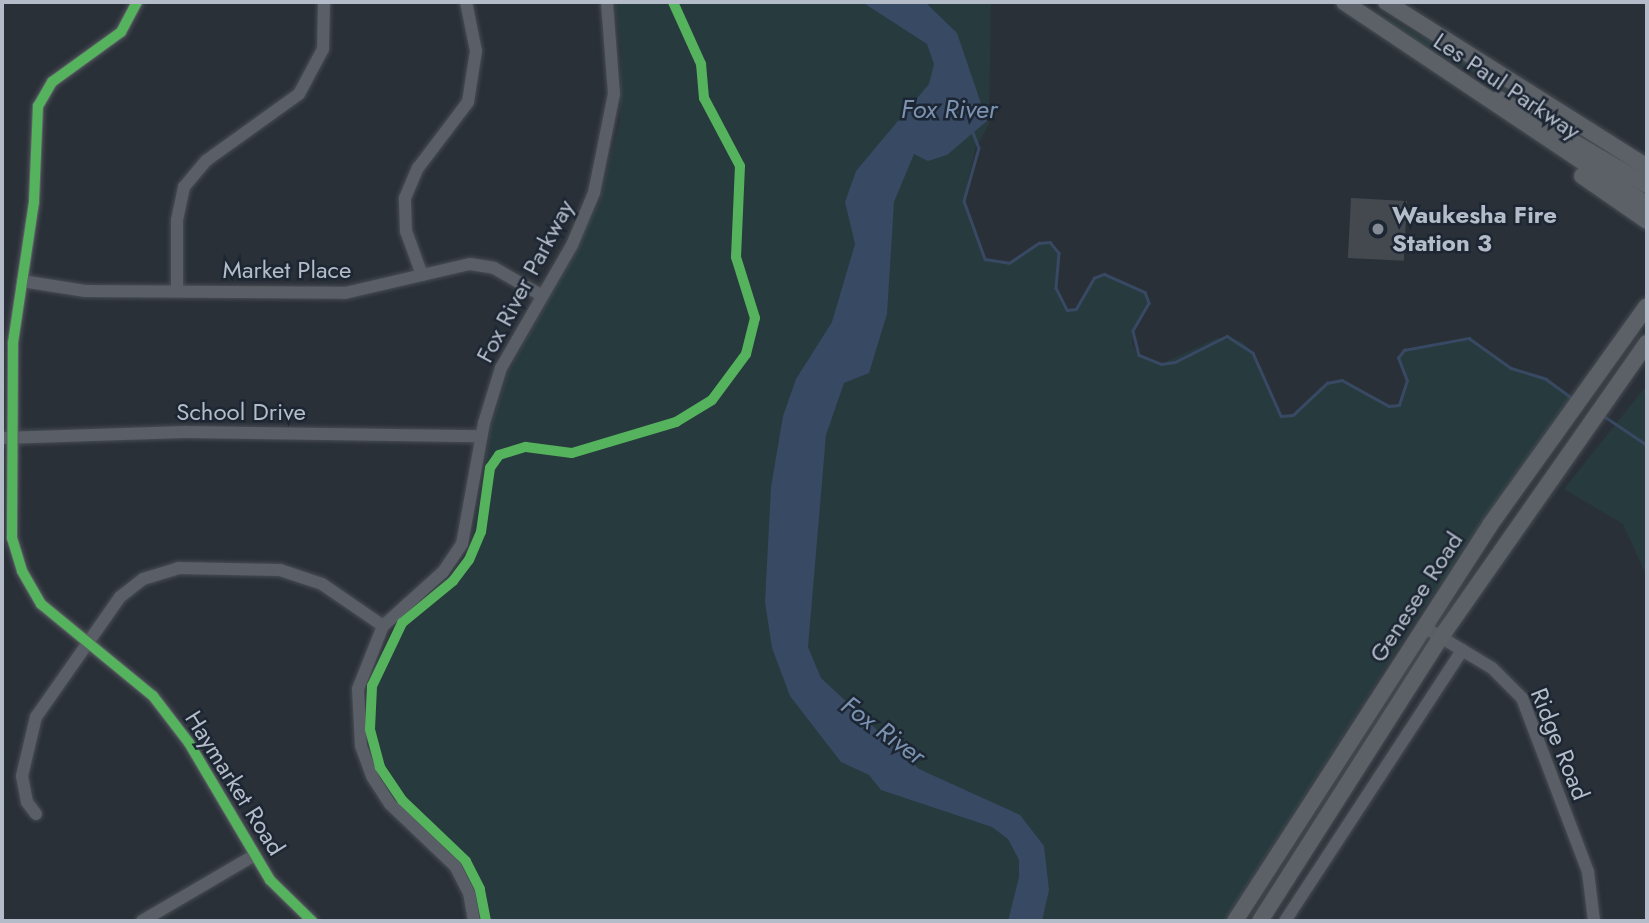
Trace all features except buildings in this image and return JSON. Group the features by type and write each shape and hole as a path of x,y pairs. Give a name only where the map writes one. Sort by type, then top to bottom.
{"main road":[{"name":"Les Paul Parkway","path":"1343,2 1533,133 1647,205"},
{"name":"Les Paul Parkway","path":"1386,2 1647,167"},
{"path":"1415,52 1647,185"},
{"path":"1533,133 1572,169 1647,221"},
{"path":"1617,147 1647,161"},
{"name":"Genesee Road","path":"1235,921 1424,627 1647,306"},
{"name":"Genesee Road","path":"1260,921 1440,637 1647,343"},
{"path":"1633,363 1647,351"}],"street":[{"name":"Haymarket Road","path":"137,2 121,32 52,82 38,106 34,202 13,343 7,438 11,529 22,571 49,613 137,681 177,726 284,898 313,921"},
{"path":"177,292 177,220 184,187 207,160 299,94 323,49 324,2"},
{"path":"422,275 404,225 405,198 418,168 464,110 473,86 476,51 466,2"},
{"name":"Fox River Parkway","path":"474,921 469,893 456,867 390,804 361,747 358,689 383,626 443,572 462,544 481,436 501,368 583,221 603,161 614,94 607,2"},
{"name":"Market Place","path":"22,281 85,291 345,293 460,264 482,265 541,295"},
{"name":"School Drive","path":"7,438 185,432 481,436"},
{"path":"36,814 22,785 26,743 41,708 86,643 130,588 178,568 265,568 300,575 383,626"},
{"name":"Ridge Road","path":"1424,627 1511,682 1522,698 1588,872 1594,921"},
{"path":"1285,921 1462,650"},
{"path":"142,921 256,855"}],"green space":[{"path":"615,2 991,2 989,124 975,149 964,201 986,259 1009,263 1039,243 1050,242 1059,253 1056,288 1067,310 1076,309 1094,278 1104,274 1145,292 1149,303 1133,331 1132,345 1139,355 1161,364 1217,338 1241,341 1253,353 1281,416 1293,415 1327,383 1342,380 1389,406 1399,405 1407,381 1398,358 1404,350 1469,338 1511,368 1546,379 1572,398 1415,621 1225,921 481,921 473,882 460,860 392,796 367,742 370,674 403,614 453,574 471,549 491,426 508,373 599,203 620,120 621,51"},
{"path":"1357,2 1452,52 1569,125 1421,45"},
{"path":"1647,385 1647,577 1623,524 1564,489"}],"water":[{"name":"Fox River","path":"862,2 925,2 957,33 987,121 947,155 928,161 914,154 894,202 887,314 869,373 844,383 826,435 808,647 821,678 919,769 1020,815 1044,846 1049,890 1042,921 1008,921 1019,877 1019,860 1008,839 992,827 881,790 869,775 841,762 790,696 772,648 765,602 771,487 783,416 796,379 832,322 855,244 845,202 856,171 929,84 934,64 927,44"}],"waterway":[{"path":"972,130 979,148 964,201 985,259 1009,263 1039,243 1050,242 1059,253 1056,288 1067,310 1076,309 1094,278 1104,274 1145,292 1149,303 1133,331 1139,355 1161,364 1175,362 1227,336 1253,353 1281,416 1293,415 1327,383 1342,380 1389,406 1399,405 1407,381 1398,358 1404,350 1469,338 1511,368 1546,379 1574,399"},
{"path":"1604,416 1647,445"}],"cycle path":[{"path":"137,2 121,32 52,82 38,106 34,202 13,343 12,538 22,571 41,604 153,696 189,743 270,880 312,921"},
{"path":"486,921 480,889 466,861 402,800 380,767 370,729 372,686 402,623 453,581 469,560 481,532 490,468 499,455 526,447 572,453 676,422 712,400 746,354 755,318 736,257 740,166 704,98 701,64 673,2"}],"place":[{"name":"Waukesha Fire Station 3","path":"1378,229"}]}
